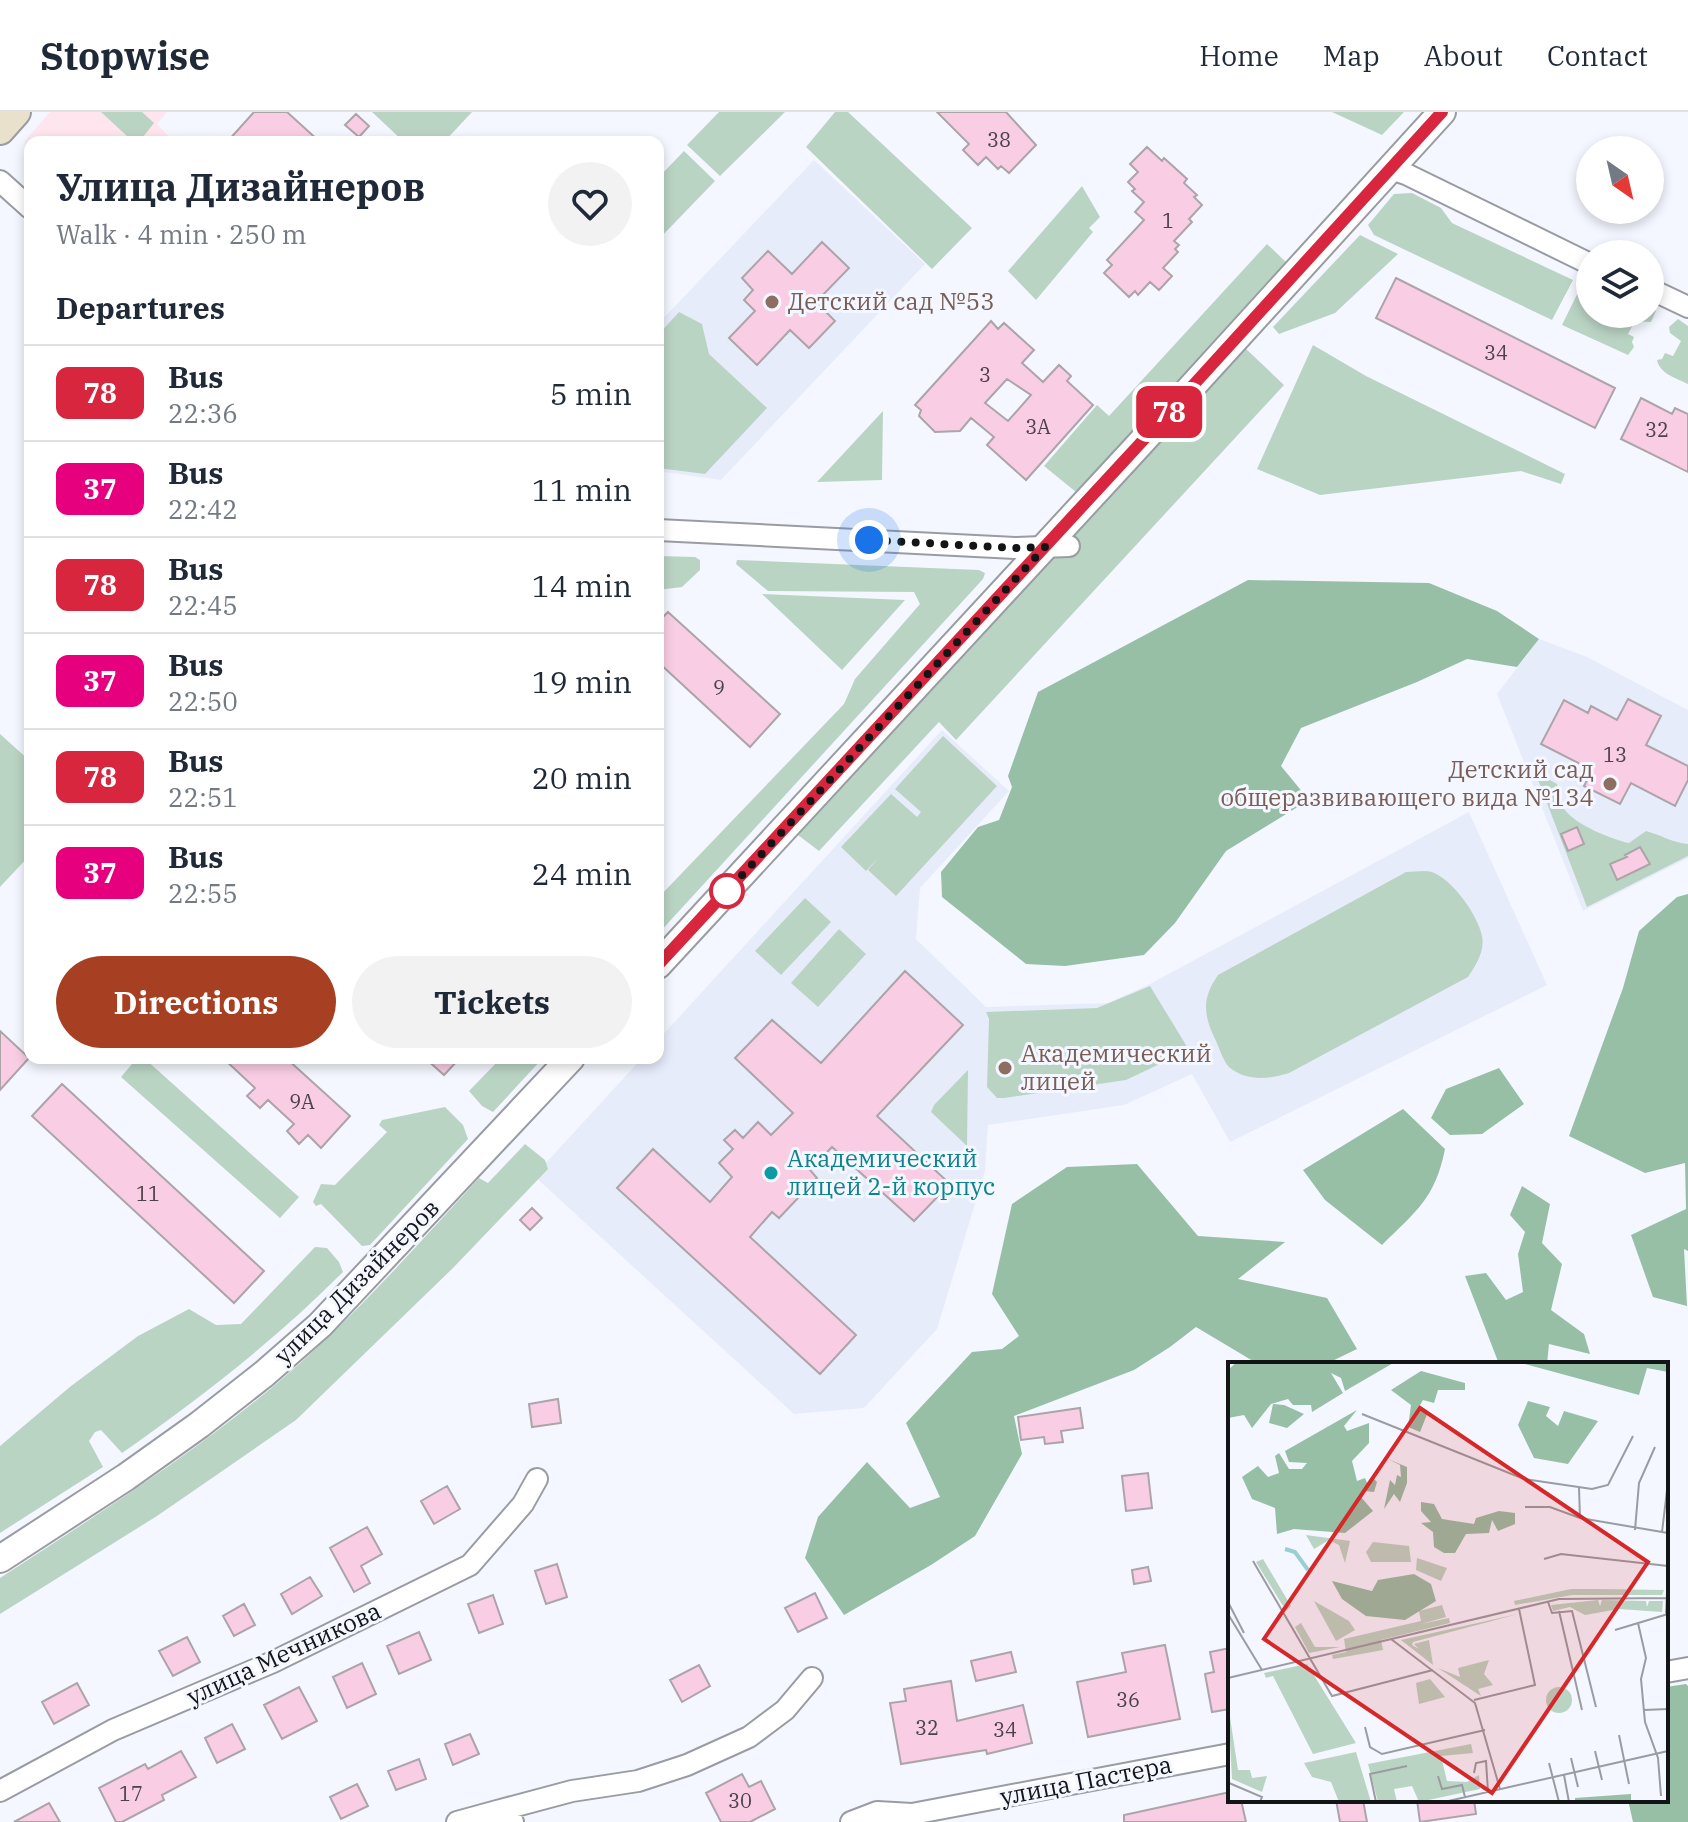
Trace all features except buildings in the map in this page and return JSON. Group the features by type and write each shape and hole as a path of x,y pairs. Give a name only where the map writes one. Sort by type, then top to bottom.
{"main road":[{"path":"0,130 16,112"}],"street":[{"path":"664,959 1057,546 1442,112"},
{"path":"1391,169 1576,257"},
{"path":"0,181 24,203"},
{"path":"1664,296 1688,307"},
{"path":"664,530 1015,548 1057,546"},
{"name":"улица Дизайнеров","path":"0,1559 199,1425 320,1325 383,1262 565,1064"},
{"name":"улица Мечникова","path":"0,1791 113,1730 273,1662 470,1565 523,1504 537,1479"},
{"path":"1668,1672 1688,1668"},
{"path":"457,1822 505,1816 572,1791 638,1781 687,1765 749,1737 785,1710 812,1678"},
{"name":"улица Пастера","path":"851,1822 877,1812 904,1818 1228,1754"}],"shaded area":[{"path":"50,112 167,112 157,124 168,136 29,136"},
{"path":"814,160 925,264 721,480 664,472 664,318"},
{"name":"Детский сад общеразвивающего вида №134","path":"1539,639 1587,657 1688,710 1688,858 1583,911 1497,694"},
{"name":"Академический лицей","path":"942,730 1009,791 920,888 916,939 986,1007 1108,1003 1150,984 1469,812 1547,985 1230,1142 1192,1074 1124,1105 988,1125 985,1171 937,1329 864,1408 794,1414 534,1176 637,1064 664,1064 664,1033"}],"green space":[{"path":"101,112 142,112 154,123 144,136 127,136"},
{"path":"372,112 472,112 450,136 398,136"},
{"path":"719,112 785,112 720,176 687,145"},
{"path":"835,112 848,112 972,228 932,269 806,147"},
{"path":"1332,112 1404,112 1382,135"},
{"path":"684,151 715,181 664,234 664,172"},
{"path":"1082,186 1100,217 1089,228 1093,232 1036,300 1008,271"},
{"path":"1412,193 1441,208 1452,223 1573,280 1552,320 1374,235 1368,225 1394,194"},
{"path":"1360,235 1398,254 1335,313 1279,334 1273,327"},
{"path":"1267,244 1286,262 1225,329 1284,385 956,740 939,722 819,851 794,832 1092,505 1044,466 1097,405 1109,416"},
{"path":"1576,296 1576,328 1631,328 1628,334 1634,337 1634,347 1628,355 1562,325"},
{"path":"679,312 702,324 709,354 767,408 705,474 664,469 664,328"},
{"path":"1678,319 1688,326 1688,384 1665,372 1657,360 1662,359 1665,353 1673,356 1681,341 1670,333 1669,327"},
{"path":"1313,345 1366,376 1565,474 1561,484 1521,471 1320,495 1257,469"},
{"path":"883,411 882,480 817,482"},
{"path":"664,556 695,557 700,560 700,570 682,587 664,589"},
{"path":"737,560 979,570 985,573 983,579 664,927 664,892 844,704 855,679 920,604 914,592 768,591 736,564"},
{"path":"1248,580 1429,583 1497,611 1539,639 1517,667 1467,659 1301,728 1281,766 1309,800 1226,851 1175,923 1144,955 1065,966 1026,964 942,897 941,872 978,827 999,820 1012,787 1008,776 1038,692"},
{"path":"762,594 905,600 842,670"},
{"path":"0,734 24,756 24,861 0,887"},
{"path":"943,736 997,786 896,896 868,870 878,858 866,871 841,847 891,794 917,817 921,812 895,789"},
{"path":"1535,772 1557,784 1565,810 1585,826 1629,843 1646,831 1688,844 1688,856 1587,907"},
{"path":"1429,871 1440,876 1470,908 1483,942 1479,958 1468,977 1289,1073 1258,1078 1243,1075 1229,1067 1206,1014 1209,991 1218,975 1406,872"},
{"path":"1688,894 1688,1251 1684,1249 1687,1306 1653,1297 1631,1235 1686,1209 1685,1163 1645,1173 1569,1136 1623,988 1639,931 1677,897"},
{"path":"805,898 831,922 781,975 755,951"},
{"path":"839,929 866,954 818,1007 791,983"},
{"path":"1150,986 1189,1050 1126,1080 1004,1098 997,1098 987,1087 989,1019 986,1012 1097,1008"},
{"path":"132,1064 151,1064 299,1197 280,1218 121,1077"},
{"path":"495,1064 537,1064 493,1112 482,1106 469,1091"},
{"path":"1499,1068 1524,1104 1482,1134 1450,1135 1431,1118 1446,1089"},
{"path":"968,1070 967,1146 931,1112"},
{"path":"445,1107 463,1125 468,1139 370,1245 362,1246 321,1204 316,1206 313,1202 321,1184 335,1185 387,1132 379,1125 382,1120"},
{"path":"1403,1109 1445,1149 1430,1192 1382,1245 1325,1200 1303,1170"},
{"path":"525,1144 545,1160 548,1169 453,1268 296,1420 157,1516 0,1614 0,1578 171,1464 269,1390 351,1314 479,1178 488,1183"},
{"path":"1137,1164 1198,1236 1285,1242 1238,1279 1327,1298 1357,1349 1330,1362 1255,1362 1196,1327 1134,1370 1014,1416 1022,1454 975,1536 844,1615 805,1558 818,1517 867,1462 910,1508 940,1497 906,1423 972,1352 1002,1349 1019,1336 992,1294 1012,1204 1067,1167"},
{"path":"1522,1186 1550,1204 1542,1243 1562,1264 1551,1310 1584,1334 1590,1354 1549,1344 1547,1362 1498,1362 1465,1276 1486,1273 1506,1300 1523,1292 1518,1254 1525,1232 1510,1215"},
{"path":"315,1247 327,1248 343,1272 291,1322 209,1389 122,1453 101,1430 95,1432 89,1441 103,1467 0,1533 0,1446 71,1386 138,1336 189,1309 216,1325 241,1324"},
{"path":"1688,1686 1688,1822 1633,1822 1628,1802 1668,1802 1668,1687"}],"bus line":[{"name":"78","path":"664,959 1442,112"}],"place":[{"name":"Детский сад №53","path":"772,302"},
{"name":"Детский сад общеразвивающего вида №134","path":"1610,784"},
{"name":"Академический лицей","path":"1005,1068"},
{"name":"Академический лицей 2-й корпус","path":"771,1173"}],"route":[{"path":"727,891 720,899 1045,547 869,540"}]}
